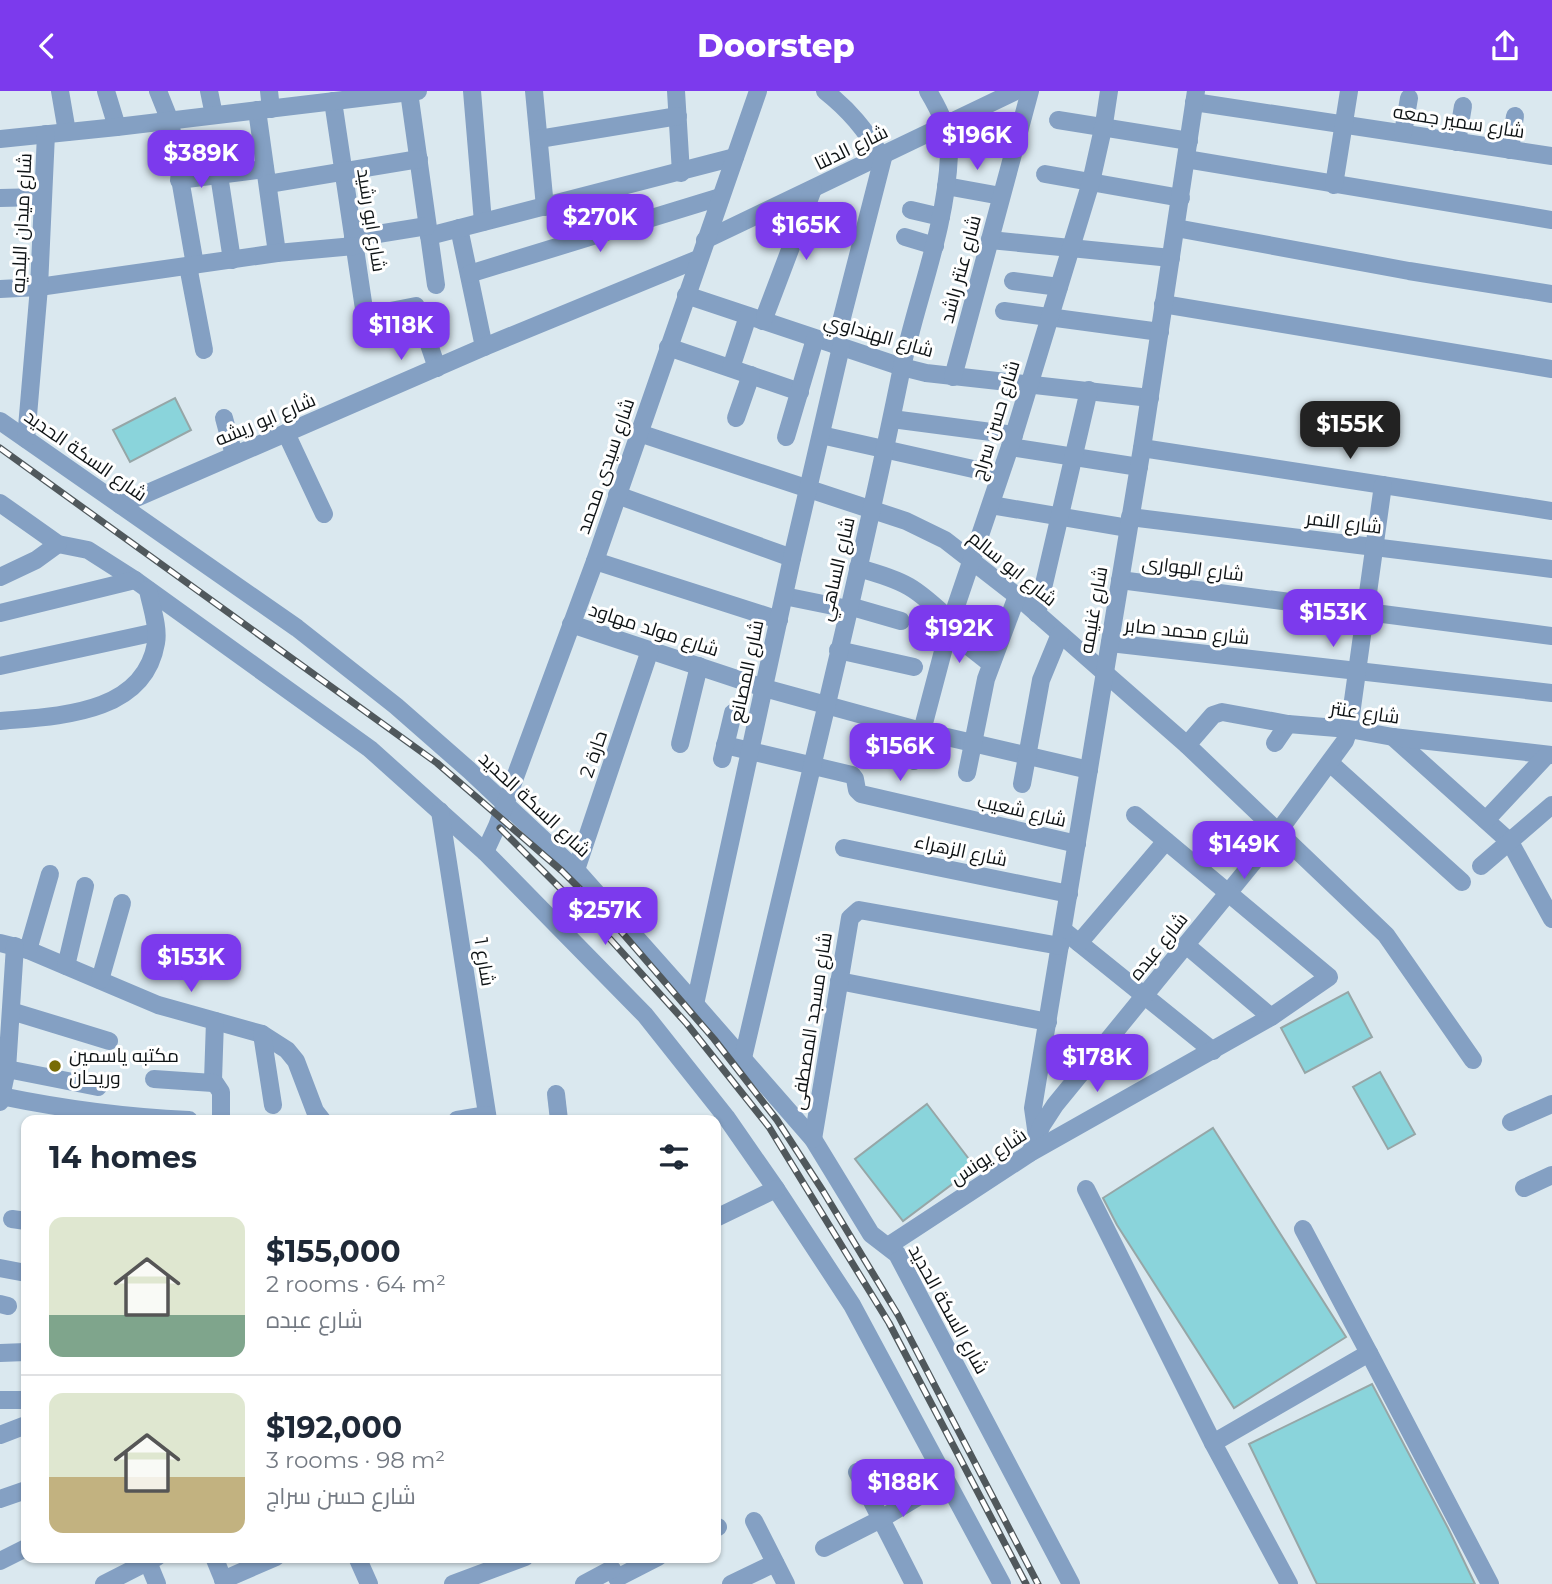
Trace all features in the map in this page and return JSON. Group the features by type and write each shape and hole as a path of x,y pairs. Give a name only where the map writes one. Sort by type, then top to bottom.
{"street":[{"path":"60,91 67,132"},
{"path":"106,91 117,127"},
{"path":"158,91 170,121 204,350"},
{"path":"209,91 214,115"},
{"path":"472,91 483,222"},
{"path":"534,91 545,207"},
{"path":"676,91 681,173"},
{"name":"شارع سيدى محمد","path":"485,852 594,561 758,91"},
{"path":"825,91 846,97 882,155"},
{"name":"شارع الساهي","path":"743,1058 858,568 902,367 942,217 949,153 946,125 928,91"},
{"name":"شارع الدلتا","path":"705,240 946,125 997,95 1016,91"},
{"name":"شارع عنتر راشد","path":"953,377 1030,91"},
{"name":"شارع حسن سراج","path":"914,761 950,626 1012,441 1091,182 1110,91"},
{"path":"1334,185 1349,91"},
{"path":"0,139 170,121 214,115 266,103 333,101 383,93 414,92 419,159 436,285"},
{"name":"شارع سمير جمعه","path":"1195,96 1344,124 1552,156"},
{"name":"شارع غنيمه","path":"1033,1145 1033,1108 1139,467 1195,96"},
{"path":"1403,133 1409,98"},
{"name":"شارع ابو رشيد","path":"333,101 364,309 368,314 375,314 416,306 436,368"},
{"path":"266,103 267,176 277,253"},
{"path":"1457,142 1463,106"},
{"path":"539,139 678,116"},
{"path":"1510,150 1515,116"},
{"path":"1058,120 1104,128 1334,185 1552,220"},
{"name":"شارع ميدان البلديه","path":"26,439 39,287 46,134"},
{"name":"شارع المصانع","path":"695,1004 882,155"},
{"path":"1,292 459,228 735,157"},
{"path":"179,180 219,175 267,176 343,172 419,159"},
{"path":"1045,174 1181,198"},
{"path":"219,175 232,260"},
{"path":"946,186 1002,197"},
{"path":"731,368 756,319 813,189"},
{"path":"0,198 42,197"},
{"path":"468,274 720,197"},
{"path":"911,210 942,217"},
{"path":"459,228 484,348"},
{"path":"1176,228 1552,295"},
{"path":"905,237 935,246"},
{"path":"990,240 1171,258"},
{"name":"شارع ابو ريشه","path":"120,505 436,368 698,259"},
{"path":"1013,281 1059,287"},
{"name":"شارع الهنداوي","path":"686,295 902,367 953,377 1150,398"},
{"path":"1163,304 1552,369"},
{"path":"1004,311 1160,332"},
{"path":"786,437 816,339"},
{"path":"668,347 800,391"},
{"path":"736,418 751,375"},
{"path":"1037,614 1089,390"},
{"path":"224,418 234,455"},
{"path":"892,419 1012,441 1073,457 1139,467"},
{"name":"شارع السكة الحديد","path":"0,421 297,628 397,706 576,870 813,1139 871,1234 897,1254 1071,1584"},
{"path":"286,433 324,514"},
{"name":"شارع ابو سالم","path":"639,433 930,531 972,561 1017,596 1187,745 1386,935 1472,1060"},
{"path":"821,435 1000,475"},
{"path":"1142,448 1552,511"},
{"name":"شارع عبده","path":"1033,1145 1055,1105 1229,894 1345,741 1349,729 1383,485"},
{"path":"617,495 792,558"},
{"name":"شارع النمر","path":"990,505 1059,517 1373,546 1552,569"},
{"path":"2,507 58,544 88,550 370,749 485,852 645,1015 717,1115"},
{"path":"0,577 36,560 58,544"},
{"path":"594,561 779,620"},
{"path":"858,568 895,578 914,587 950,626 991,664"},
{"name":"شارع الهوارى","path":"1120,580 1552,636"},
{"path":"0,613 141,585"},
{"path":"0,721 76,713 118,698 132,687 144,674 155,650 156,632 141,585"},
{"path":"784,596 901,621"},
{"path":"967,773 991,664 1017,596"},
{"name":"شارع مولد مهاود","path":"571,624 764,688 921,731 1089,770"},
{"path":"0,666 156,632"},
{"path":"1022,784 1041,680 1060,634"},
{"name":"شارع محمد صابر","path":"1110,643 1552,693"},
{"name":"حارة 2","path":"576,870 650,650"},
{"path":"838,650 914,667"},
{"path":"680,744 699,666"},
{"name":"شارع شعيب","path":"733,713 724,752 750,751 854,776 856,787 861,794 1077,844"},
{"name":"شارع عنتر","path":"1187,745 1207,720 1217,713 1550,755"},
{"path":"1275,743 1288,724"},
{"path":"1393,737 1510,842 1552,919"},
{"path":"1486,820 1550,755"},
{"path":"1330,763 1462,882"},
{"path":"1481,866 1552,805"},
{"name":"شارع 1","path":"440,811 488,1115"},
{"path":"1135,815 1229,894"},
{"path":"1079,943 1166,841"},
{"name":"شارع الزهراء","path":"844,848 1069,894"},
{"path":"50,874 14,946 7,1069 1,1099 66,1115 66,1081"},
{"path":"66,966 85,885"},
{"name":"شارع يونس","path":"888,1246 1033,1145 1213,1051 1272,1017 1329,977 1229,894"},
{"path":"100,980 122,903"},
{"name":"شارع مسجد المصطفى","path":"813,1139 850,918 859,910 1062,938"},
{"path":"1062,938 1079,943 1213,1051"},
{"path":"1186,945 1272,1017"},
{"path":"14,946 158,1005 262,1034 287,1050 296,1061 318,1115"},
{"path":"839,981 1048,1022"},
{"path":"11,1011 109,1041"},
{"path":"215,1021 213,1083 221,1092 220,1115"},
{"path":"262,1034 272,1105"},
{"path":"7,1069 97,1087"},
{"path":"154,1079 213,1083"},
{"path":"556,1094 558,1115"},
{"path":"1511,1122 1552,1104"},
{"path":"721,1120 776,1189 852,1305 1002,1584"},
{"path":"1524,1188 1552,1175"},
{"path":"721,1216 776,1189"},
{"path":"1086,1189 1213,1443 1289,1584"},
{"path":"1303,1229 1490,1584"},
{"path":"0,1268 21,1272"},
{"path":"0,1353 21,1352"},
{"path":"1213,1443 1369,1353"},
{"path":"0,1400 21,1400"},
{"path":"0,1435 21,1427"},
{"path":"857,1472 915,1584"},
{"path":"824,1548 881,1519 946,1480"},
{"path":"0,1499 21,1492"},
{"path":"754,1521 786,1584"},
{"path":"0,1561 21,1550"},
{"path":"104,1584 143,1563"},
{"path":"151,1563 157,1584"},
{"path":"216,1563 224,1582 264,1563"},
{"path":"362,1563 369,1584"},
{"path":"453,1584 509,1563"},
{"path":"584,1584 640,1563"},
{"path":"732,1584 775,1563"}],"building":[{"path":"175,398 191,430 130,462 113,430"},
{"path":"1348,992 1372,1037 1305,1073 1281,1028"},
{"path":"1380,1072 1415,1134 1388,1149 1353,1087"},
{"path":"927,1104 975,1167 903,1221 855,1159"},
{"path":"1213,1128 1346,1337 1234,1408 1117,1225 1103,1198"},
{"path":"1372,1384 1475,1584 1317,1584 1249,1444"}],"railway":[{"path":"0,448 437,763 562,871 612,921 714,1039 777,1120 823,1191 898,1315 1038,1584"},
{"path":"500,828 601,929 687,1024 769,1127 889,1323 1026,1584"}],"place":[{"name":"مكتبه ياسمين وريحان","path":"55,1066"}]}
